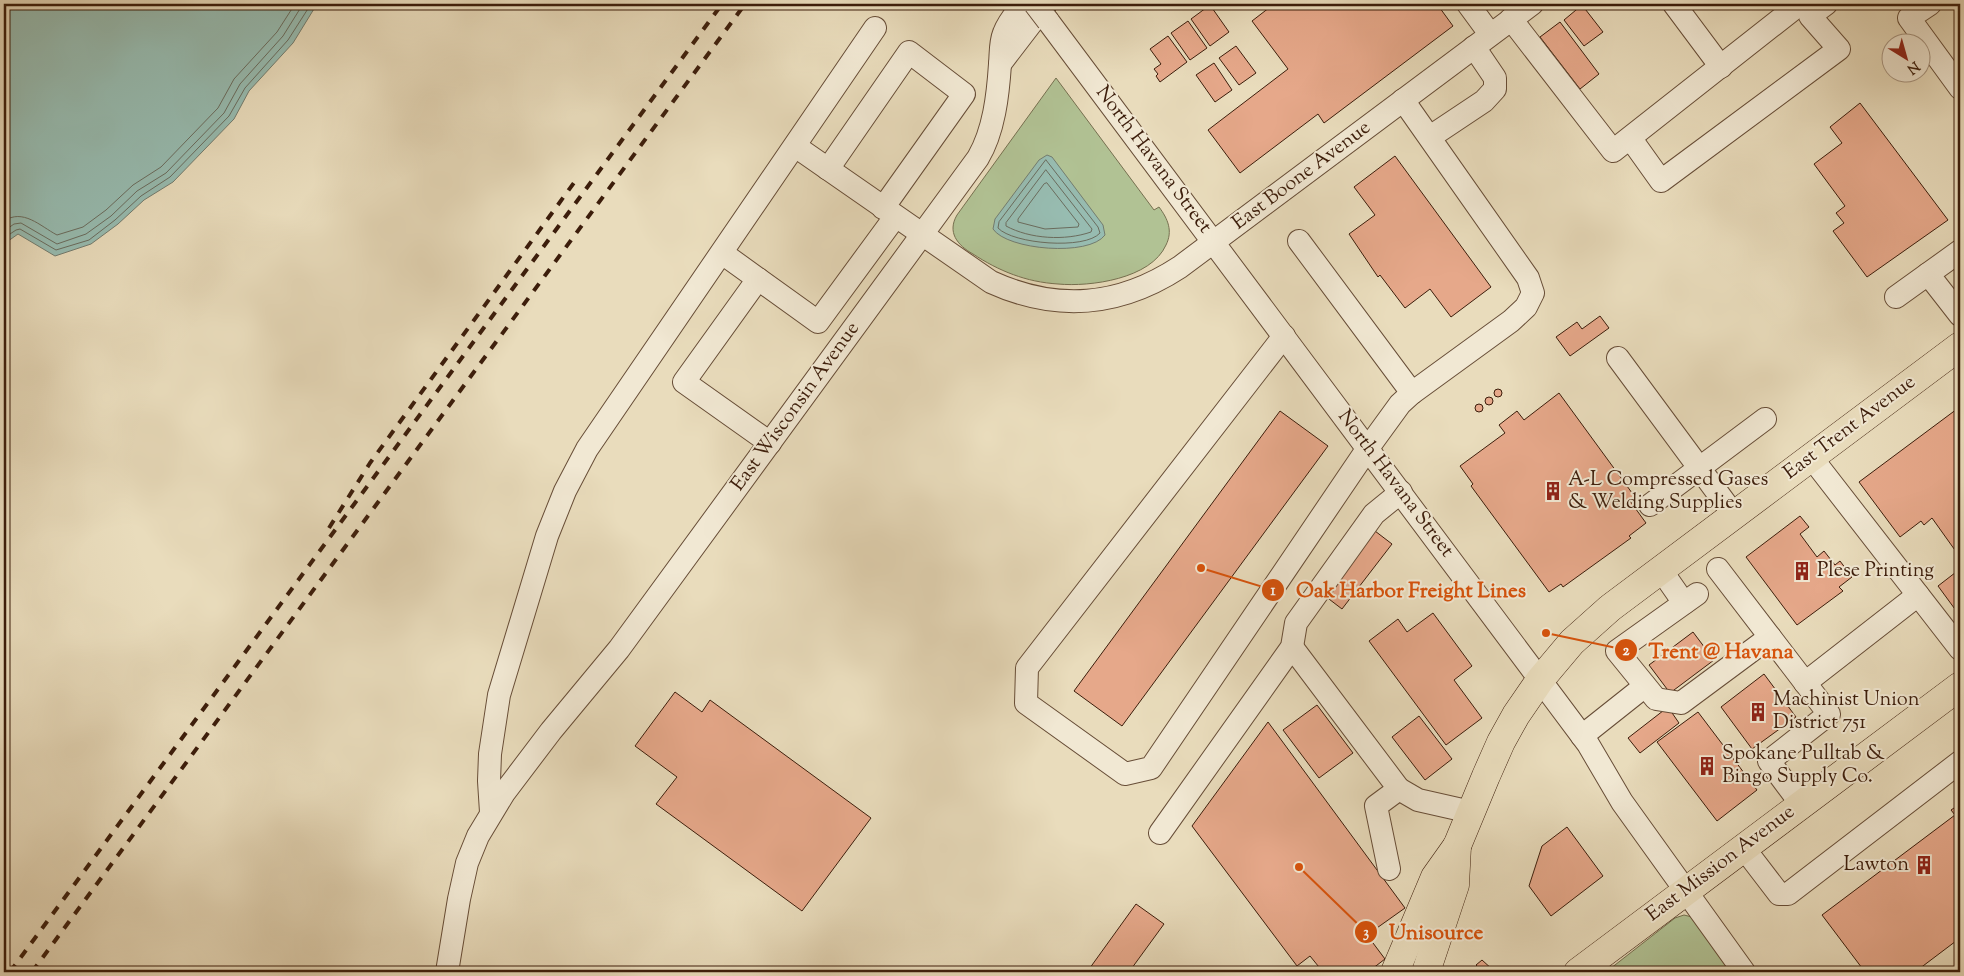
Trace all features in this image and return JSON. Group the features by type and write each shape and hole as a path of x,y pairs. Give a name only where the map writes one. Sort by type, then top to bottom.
{"main road":[{"name":"East Trent Avenue","path":"1395,972 1435,877 1457,846 1501,742 1540,680 1572,642 1589,625 1661,570 1960,346"},
{"name":"East Mission Avenue","path":"1578,972 1960,686"},
{"name":"East Trent Avenue","path":"1426,972 1455,885 1457,846"}],"street":[{"name":"East Wisconsin Avenue","path":"447,972 467,864 478,836 492,812 518,772 619,649 978,158 986,144 992,122 1004,31 1023,4"},
{"path":"1430,136 1484,101 1495,89 1496,78 1468,4"},
{"name":"East Boone Avenue","path":"795,146 973,271 1008,290 1028,296 1073,302 1097,301 1143,288 1174,271 1532,4"},
{"path":"1674,4 1721,67"},
{"path":"1930,4 1909,18 1960,88"},
{"path":"1512,19 1613,151 1631,139 1721,67 1807,7 1839,49 1662,181 1631,139"},
{"path":"1000,64 1043,9"},
{"name":"North Havana Street","path":"1043,9 1582,736 1613,788 1744,972"},
{"path":"492,812 489,781 490,754 499,695 548,536 564,491 587,449 875,28"},
{"path":"722,253 818,322 964,94 909,52 828,169"},
{"path":"1284,336 1027,668 1026,703 1125,774 1152,768 1368,448 1400,404 1412,393 1511,321 1526,307 1533,294 1528,278 1404,100"},
{"path":"1299,241 1412,393"},
{"path":"1896,297 1960,251"},
{"path":"1928,274 1960,315"},
{"path":"758,279 684,382 770,443"},
{"path":"1618,358 1734,515"},
{"path":"1650,505 1765,419"},
{"path":"1811,457 1960,649"},
{"path":"1160,833 1292,647 1296,623 1374,514 1400,492"},
{"path":"1718,569 1828,714 1769,761 1801,804"},
{"path":"1661,570 1691,598 1617,651 1656,699 1681,703 1770,637"},
{"path":"1805,683 1918,594"},
{"path":"1292,647 1399,789 1418,800 1471,812"},
{"path":"1582,736 1645,686"},
{"path":"1743,847 1779,894 1788,894 1960,762"},
{"path":"1389,869 1376,806 1399,789"}],"green space":[{"path":"1056,78 1154,210 1159,207 1167,221 1169,235 1166,245 1158,257 1134,273 1102,282 1086,284 1071,285 1035,281 1013,275 993,266 967,250 955,238 953,227 957,215"},
{"path":"1684,915 1692,917 1734,972 1606,972 1675,918"}],"water":[{"path":"4,4 317,4 293,43 249,91 234,119 173,182 144,200 118,224 91,244 55,256 18,234 4,244"},
{"path":"1047,155 1052,157 1103,225 1105,235 1096,242 1066,248 1030,246 1014,242 1001,236 993,229 995,219 1039,160"}],"building":[{"path":"1274,4 1437,4 1453,26 1324,123 1318,114 1240,173 1208,130 1288,69 1252,21"},
{"path":"1210,5 1229,32 1210,46 1191,19"},
{"path":"1582,5 1603,32 1584,46 1564,20"},
{"path":"1188,21 1207,48 1190,60 1171,33"},
{"path":"1560,22 1599,74 1580,89 1540,37"},
{"path":"1168,36 1187,62 1160,82 1156,76 1158,74 1154,69 1161,64 1150,49"},
{"path":"1236,46 1256,73 1239,85 1219,58"},
{"path":"1214,63 1232,90 1215,102 1196,75"},
{"path":"1860,103 1948,220 1867,277 1833,231 1844,223 1836,213 1845,206 1814,164 1842,143 1830,127"},
{"path":"1395,156 1491,287 1451,317 1430,289 1405,308 1380,275 1378,277 1349,234 1375,215 1354,187"},
{"path":"1600,316 1609,328 1570,356 1556,337 1577,322 1582,329"},
{"path":"1498,389 1502,393 1498,397 1494,393"},
{"name":"A-L Compressed Gases & Welding Supplies","path":"1559,393 1635,497 1630,501 1646,523 1629,536 1631,538 1563,587 1561,584 1549,592 1471,486 1473,484 1460,466 1505,433 1499,425 1517,411 1524,420"},
{"path":"1489,397 1493,401 1489,405 1485,401"},
{"path":"1479,404 1483,408 1479,412 1475,408"},
{"path":"1957,409 1960,414 1960,550 1957,553 1932,518 1924,525 1921,521 1900,537 1859,482"},
{"path":"1280,411 1328,446 1122,726 1074,691"},
{"name":"Plese Printing","path":"1800,516 1809,527 1800,534 1817,557 1824,551 1835,565 1840,561 1852,577 1839,587 1843,591 1797,625 1746,557"},
{"path":"1375,531 1392,544 1342,609 1325,596"},
{"path":"1960,569 1960,616 1938,586"},
{"path":"1433,613 1472,666 1454,680 1482,718 1446,745 1369,641 1398,619 1407,632"},
{"path":"1693,632 1714,660 1670,693 1649,665"},
{"name":"Machinist Union District 751","path":"1764,674 1796,717 1752,749 1721,707"},
{"path":"675,692 702,712 710,700 871,818 802,911 656,804 677,777 635,746"},
{"path":"1317,705 1353,753 1319,778 1283,730"},
{"path":"1668,707 1679,723 1640,753 1628,738"},
{"name":"Spokane Pulltab & Bingo Supply Co.","path":"1698,712 1757,790 1717,821 1657,742"},
{"path":"1419,716 1452,759 1425,780 1392,737"},
{"path":"1268,722 1405,908 1367,935 1385,959 1368,972 1323,972 1310,956 1297,966 1192,826"},
{"name":"Lawton","path":"1960,804 1960,938 1915,972 1865,972 1822,915 1955,815 1951,810"},
{"path":"1567,827 1603,876 1551,916 1529,886 1542,846"},
{"path":"1136,904 1164,924 1129,972 1087,972"},
{"path":"1482,960 1493,970 1491,972 1483,972 1476,965"}],"railway":[{"path":"10,972 722,4"},
{"path":"32,972 745,4"},
{"path":"329,528 370,463 576,180"}],"place":[{"name":"A-L Compressed Gases & Welding Supplies","path":"1553,491"},
{"name":"Oak Harbor Freight Lines","path":"1201,568"},
{"name":"Plese Printing","path":"1802,571"},
{"name":"Trent @ Havana","path":"1546,633"},
{"name":"Machinist Union District 751","path":"1758,712"},
{"name":"Spokane Pulltab & Bingo Supply Co.","path":"1707,766"},
{"name":"Lawton","path":"1924,865"},
{"name":"Unisource","path":"1299,867"}]}
